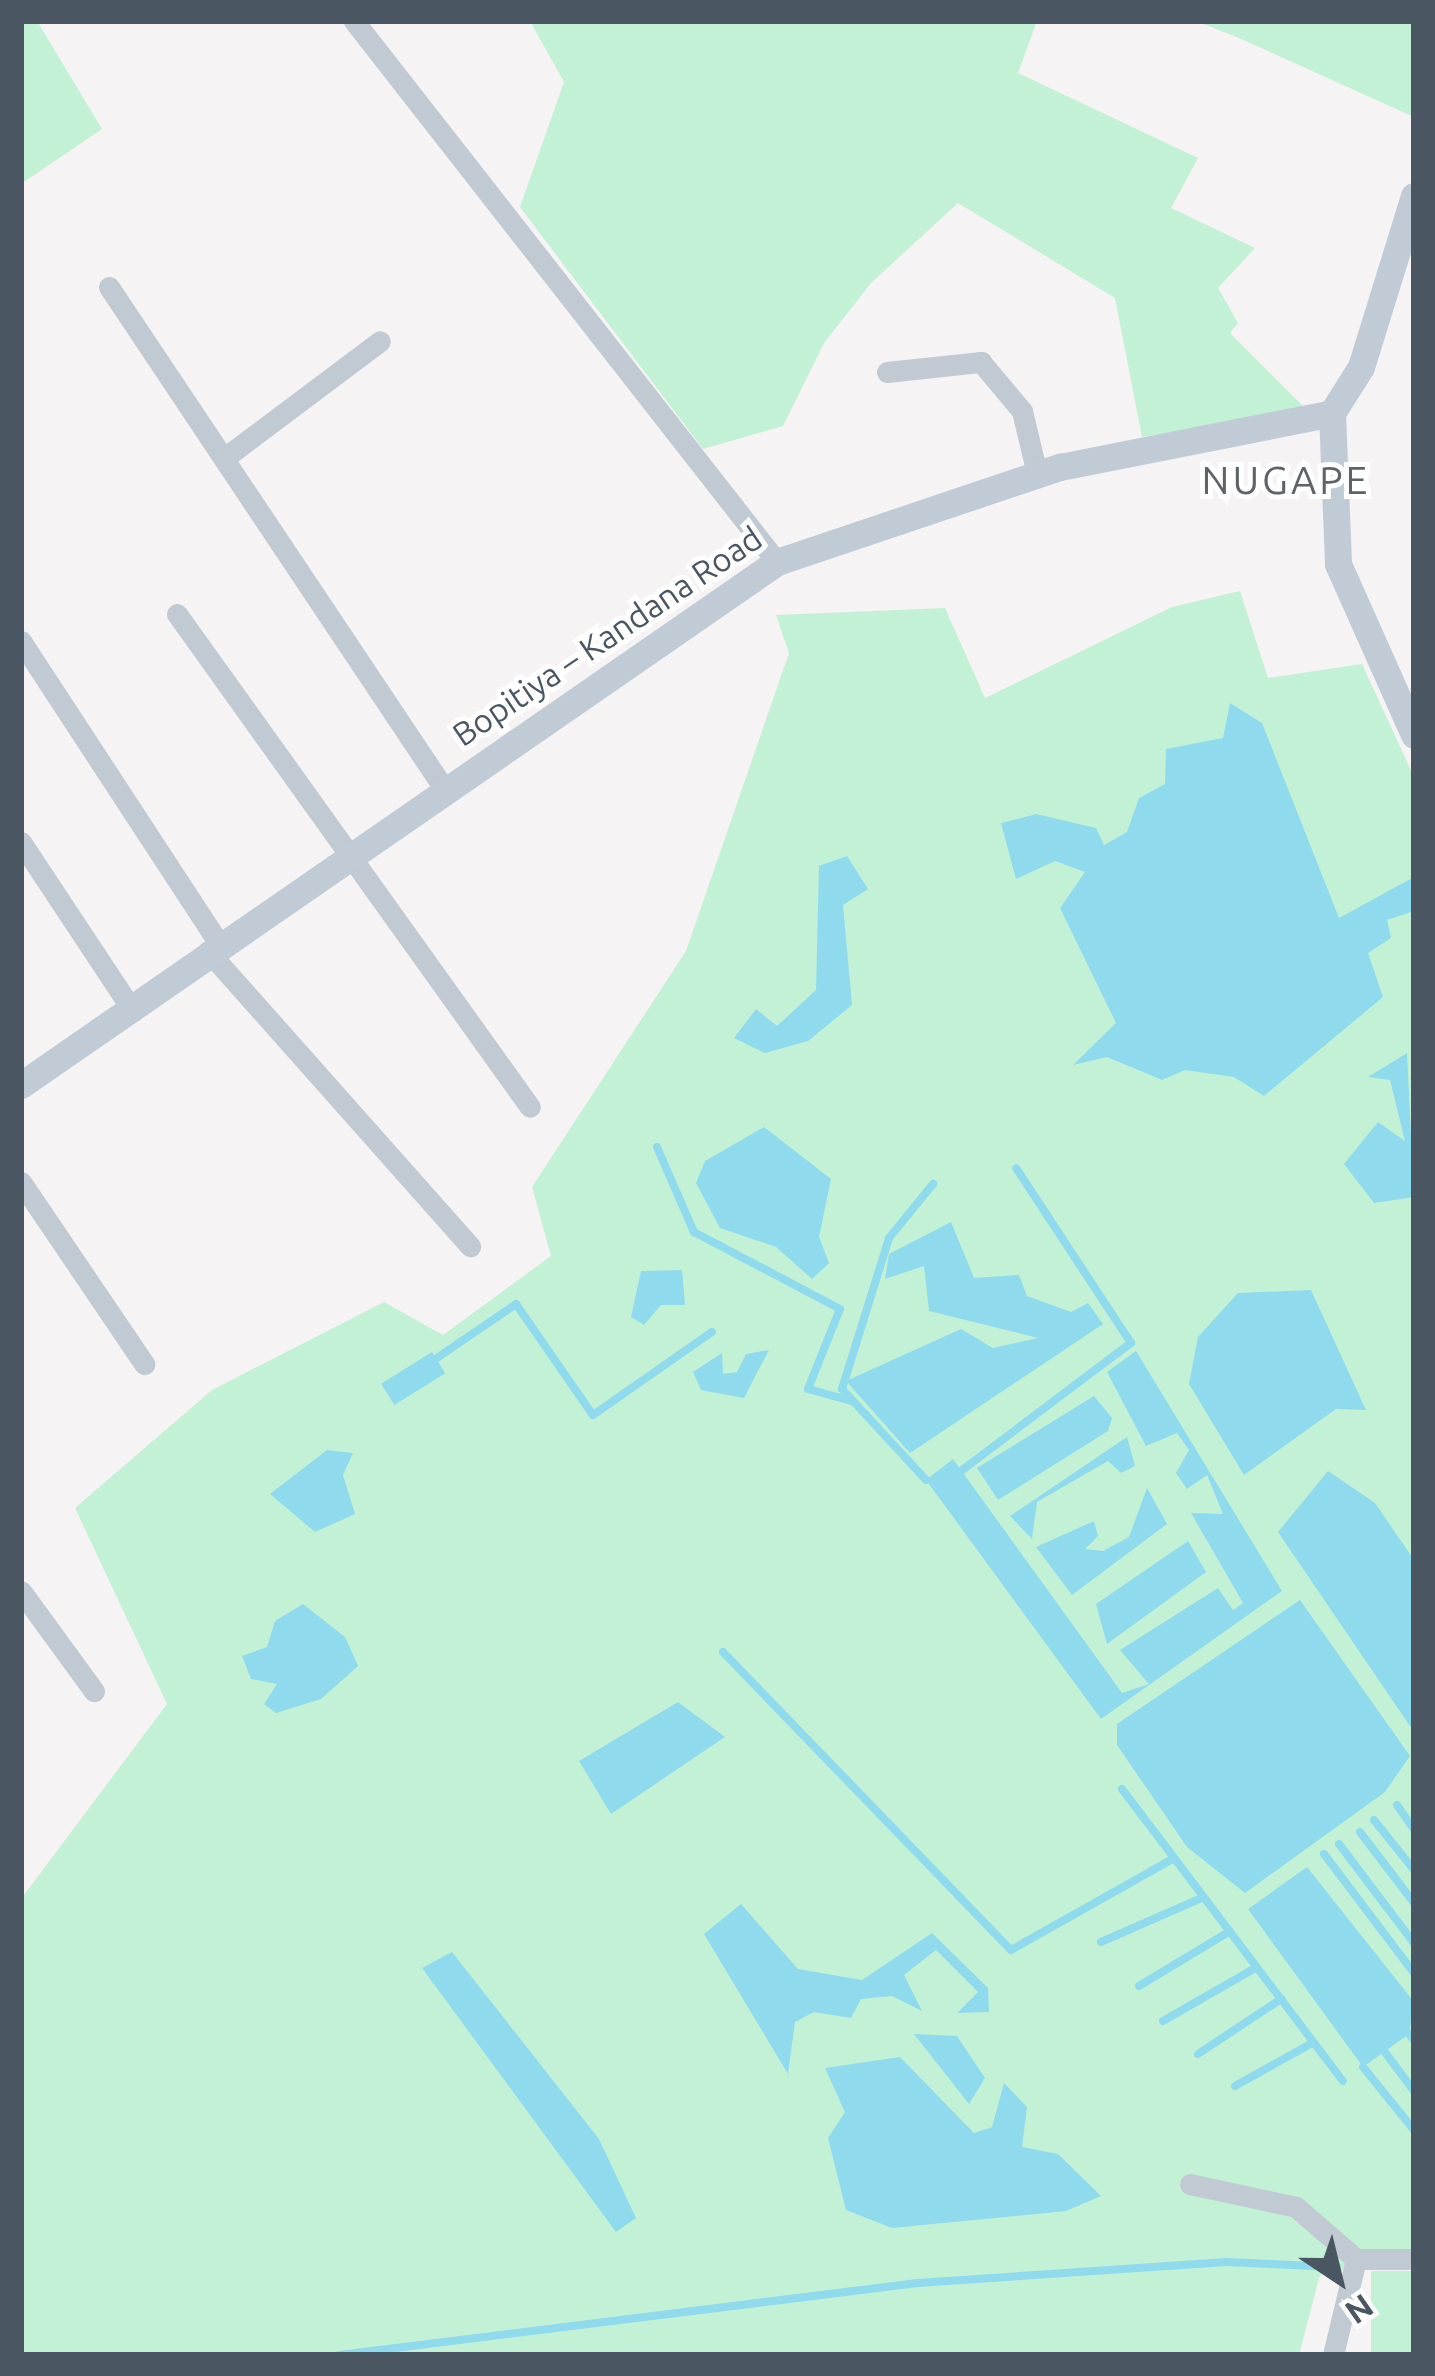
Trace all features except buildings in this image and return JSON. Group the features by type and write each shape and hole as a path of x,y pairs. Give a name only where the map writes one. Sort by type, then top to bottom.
{"street":[{"path":"354,21 777,562"},
{"path":"1414,196 1361,368 1332,413 1338,564 1414,735"},
{"path":"109,286 227,456 443,787"},
{"path":"227,456 380,341"},
{"path":"887,372 981,362 1022,411 1036,474"},
{"name":"Bopitiya – Kandana Road","path":"21,1085 133,1011 344,855 777,562 1036,474 1332,413"},
{"path":"177,614 344,855 530,1108"},
{"path":"21,641 214,948 470,1246"},
{"path":"21,842 133,1011"},
{"path":"21,1182 144,1364"},
{"path":"21,1592 94,1691"},
{"path":"1190,2184 1296,2207 1357,2259 1414,2259"},
{"path":"1333,2355 1357,2259"}],"green space":[{"path":"21,21 37,21 102,129 21,184"},
{"path":"530,21 1037,21 1018,73 1198,158 1171,208 1255,248 1218,288 1238,323 1230,333 1307,410 1142,437 1115,298 958,203 871,283 824,343 783,426 703,449 520,207 564,82"},
{"path":"1196,21 1414,21 1414,117 1239,38"},
{"path":"1240,591 1268,678 1362,664 1414,777 1414,2254 1320,2275 1299,2355 21,2355 21,1899 167,1704 75,1508 212,1390 384,1302 443,1335 551,1256 532,1187 686,951 789,653 776,615 945,608 985,698 1172,607"},
{"path":"1371,2271 1414,2271 1414,2355 1371,2355"}],"water":[{"path":"1230,703 1262,723 1339,918 1414,877 1414,911 1387,920 1391,938 1368,953 1383,997 1264,1096 1234,1077 1185,1070 1162,1080 1107,1057 1073,1065 1116,1023 1060,908 1085,872 1055,861 1016,879 1001,823 1036,814 1096,828 1104,845 1127,832 1139,798 1165,784 1166,749 1223,738"},
{"path":"847,856 868,889 843,905 852,1005 808,1041 765,1053 734,1038 756,1009 777,1026 816,990 819,866"},
{"path":"1407,1053 1414,1197 1374,1203 1344,1164 1378,1122 1405,1141 1390,1080 1368,1077"},
{"path":"764,1127 831,1179 819,1237 829,1263 812,1279 776,1247 720,1228 696,1183 705,1161"},
{"path":"951,1222 974,1278 1019,1275 1027,1296 1071,1312 1088,1303 1103,1324 910,1453 846,1381 961,1329 993,1348 1038,1338 929,1311 924,1266 885,1279 889,1254"},
{"path":"682,1270 685,1305 661,1305 644,1325 631,1317 641,1271"},
{"path":"1311,1290 1366,1410 1336,1409 1244,1475 1189,1384 1198,1337 1238,1293"},
{"path":"769,1350 744,1398 701,1390 693,1372 722,1353 723,1374 737,1372 746,1354"},
{"path":"1136,1351 1282,1591 1101,1719 926,1480 953,1459 1122,1693 1149,1684 1120,1650 1218,1588 1233,1610 1243,1603 1191,1513 1223,1514 1207,1475 1187,1489 1176,1473 1189,1450 1177,1433 1146,1446 1107,1372"},
{"path":"432,1352 445,1373 394,1405 381,1384"},
{"path":"1094,1396 1112,1418 1108,1431 998,1500 977,1468"},
{"path":"1127,1437 1135,1466 1121,1473 1108,1461 1037,1502 1032,1539 1010,1516"},
{"path":"327,1450 353,1453 343,1475 355,1514 315,1532 270,1494"},
{"path":"1328,1471 1375,1503 1414,1560 1414,1732 1278,1532"},
{"path":"1147,1488 1167,1524 1072,1595 1036,1547 1094,1521 1098,1536 1085,1549 1103,1551 1129,1537"},
{"path":"1188,1541 1206,1572 1107,1644 1096,1604"},
{"path":"1300,1600 1410,1756 1385,1792 1245,1893 1187,1847 1117,1745 1117,1724"},
{"path":"303,1604 345,1637 358,1666 321,1699 276,1713 264,1704 277,1684 251,1679 242,1656 267,1647 275,1621"},
{"path":"678,1702 725,1737 611,1814 579,1761"},
{"path":"1307,1867 1414,2002 1409,2034 1363,2067 1248,1909"},
{"path":"741,1904 798,1969 862,1980 932,1933 988,1988 989,2012 957,2013 978,1992 936,1950 904,1975 922,2011 892,1996 861,1999 851,2018 814,2012 795,2022 788,2074 704,1934"},
{"path":"452,1952 599,2139 636,2218 616,2232 422,1968"},
{"path":"914,2034 957,2036 985,2078 969,2104"},
{"path":"900,2057 974,2133 992,2127 1004,2083 1027,2107 1022,2147 1058,2154 1101,2196 1066,2211 892,2228 846,2210 828,2138 845,2112 825,2068"}],"waterway":[{"path":"657,1147 694,1232 840,1309 808,1389 852,1401"},
{"path":"961,1471 1131,1343 1016,1168"},
{"path":"926,1480 842,1389 889,1238 933,1184"},
{"path":"431,1362 516,1304 593,1415 712,1332"},
{"path":"723,1652 1011,1950 1174,1858"},
{"path":"1122,1789 1343,2081"},
{"path":"1397,1805 1414,1829"},
{"path":"1374,1820 1414,1870"},
{"path":"1360,1832 1414,1903"},
{"path":"1339,1844 1414,1943"},
{"path":"1324,1854 1414,1973"},
{"path":"1101,1942 1204,1897"},
{"path":"1139,1986 1230,1931"},
{"path":"1163,2021 1257,1967"},
{"path":"1198,2054 1281,1999"},
{"path":"1409,2034 1414,2040"},
{"path":"1235,2086 1314,2042"},
{"path":"1384,2051 1414,2091"},
{"path":"1363,2067 1414,2130"},
{"path":"339,2355 918,2283 1226,2262 1337,2267"}],"district":[{"name":"NUGAPE","path":"1286,480"}]}
